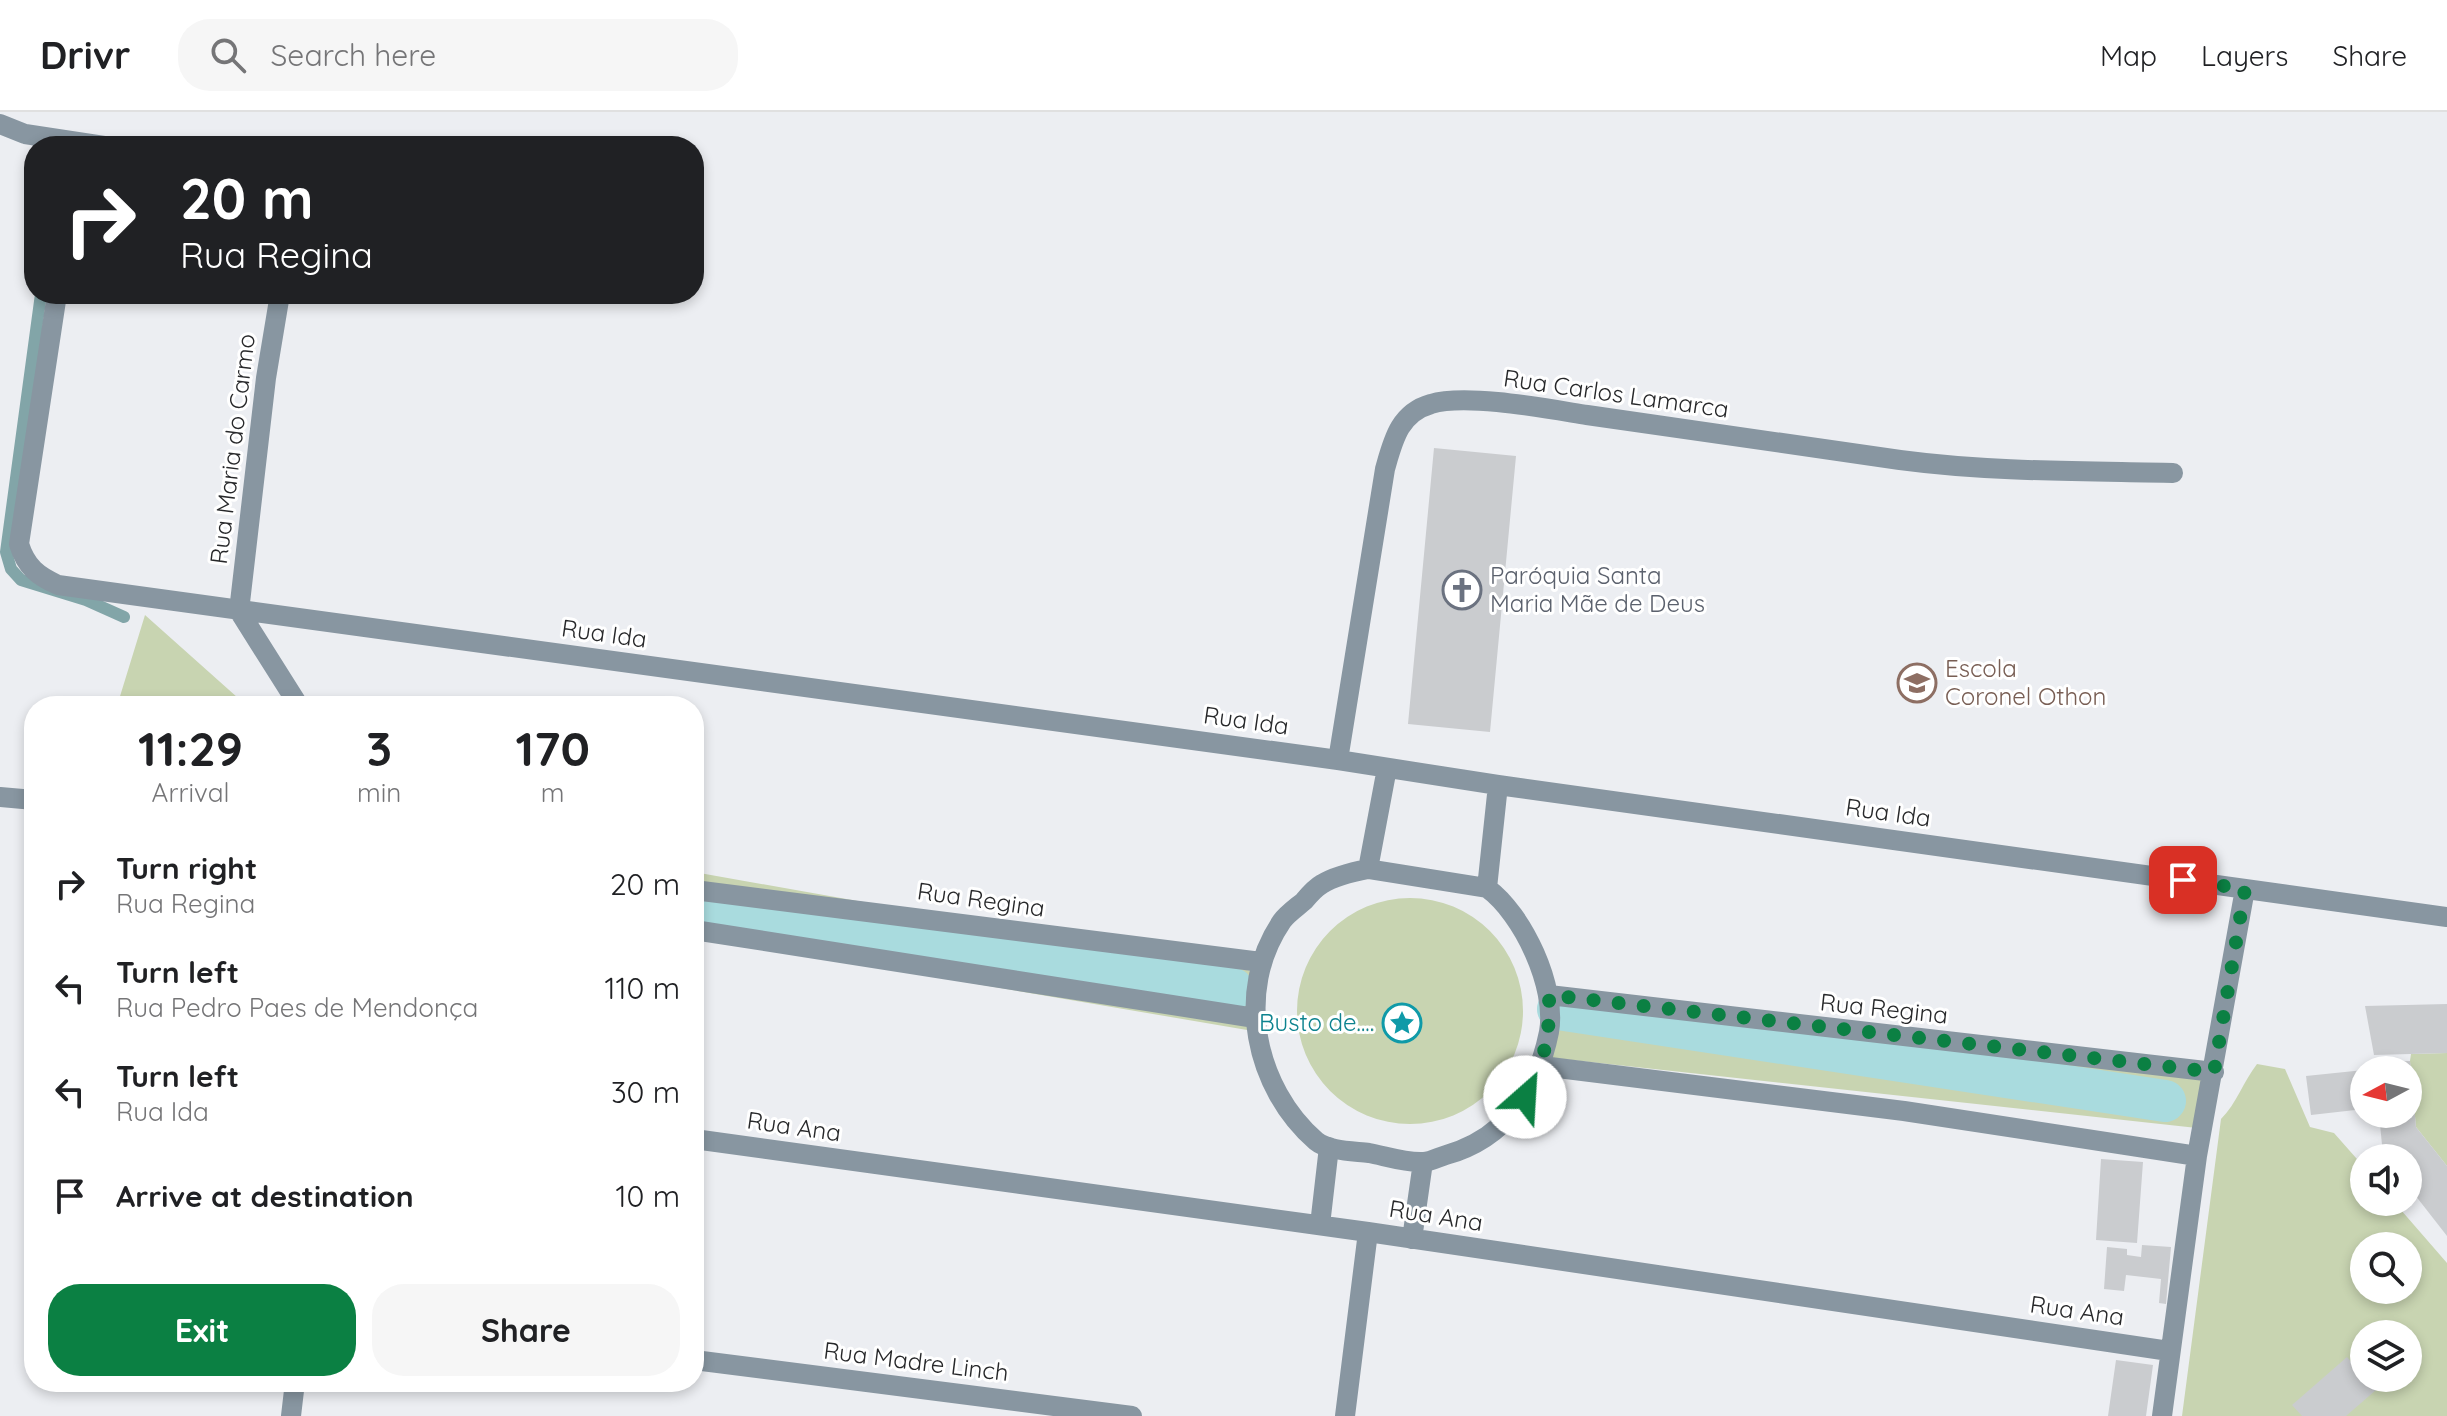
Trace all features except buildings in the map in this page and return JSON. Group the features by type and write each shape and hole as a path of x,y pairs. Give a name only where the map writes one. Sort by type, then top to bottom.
{"street":[{"path":"0,124 36,136"},
{"name":"Rua Ida","path":"55,304 19,544 29,566 40,577 58,585 1338,760 2447,917"},
{"name":"Rua Maria do Carmo","path":"239,611 266,378 278,304"},
{"name":"Rua Carlos Lamarca","path":"1338,760 1385,469 1394,438 1407,415 1430,404 1457,400 1546,409 1976,467 2173,473"},
{"path":"239,611 293,696"},
{"path":"1368,869 1387,768"},
{"path":"1487,888 1498,785"},
{"path":"0,797 24,799"},
{"path":"1368,869 1487,888 1497,895 1535,950 1549,995 1550,1027 1542,1066 1525,1097 1498,1128 1462,1150 1423,1162 1319,1144 1297,1122 1279,1097 1262,1059 1255,1018 1261,962 1282,920 1321,884 1368,869"},
{"path":"2162,1416 2197,1156 2245,889"},
{"name":"Rua Regina","path":"704,891 1261,962"},
{"path":"704,932 1255,1018"},
{"name":"Rua Regina","path":"1549,995 2214,1072"},
{"path":"1542,1066 1904,1111 2197,1156"},
{"name":"Rua Ana","path":"704,1140 1320,1225 2169,1351"},
{"path":"1320,1225 1329,1147"},
{"path":"1412,1239 1423,1162"},
{"path":"1345,1416 1368,1232"},
{"name":"Rua Madre Linch","path":"704,1361 1132,1416"},
{"path":"291,1416 294,1392"}],"green space":[{"path":"145,615 236,696 120,696"},
{"path":"704,874 1258,972 1253,1031 704,938"},
{"path":"1410,898 1432,900 1453,907 1473,917 1490,931 1504,948 1514,968 1521,989 1521,1033 1514,1054 1504,1074 1490,1091 1473,1105 1453,1115 1432,1122 1410,1124 1388,1122 1367,1115 1347,1105 1330,1091 1316,1074 1306,1054 1299,1033 1297,1011 1299,989 1306,968 1316,948 1330,931 1347,917 1367,907 1388,900"},
{"path":"1549,999 2208,1077 2197,1128 1544,1057"},
{"path":"2447,1053 2447,1166 2417,1128 2422,1128 2422,1056 2411,1054"},
{"path":"2257,1064 2285,1069 2310,1127 2334,1133 2350,1151 2350,1216 2406,1216 2420,1232 2350,1232 2350,1304 2422,1304 2422,1234 2447,1263 2447,1416 2182,1416 2221,1119"}],"waterway":[{"path":"40,304 6,552 11,569 21,580 86,600 124,617"},
{"path":"704,906 1233,989"},
{"path":"1558,1009 2165,1101"}],"place":[{"name":"Paróquia Santa Maria Mãe de Deus","path":"1462,590"},
{"name":"Escola Coronel Othon","path":"1917,683"},
{"name":"Busto de....","path":"1402,1023"}],"route":[{"path":"1525,1097 1542,1066 1550,1027 1549,995 2214,1072 2245,889 2183,880"}]}
